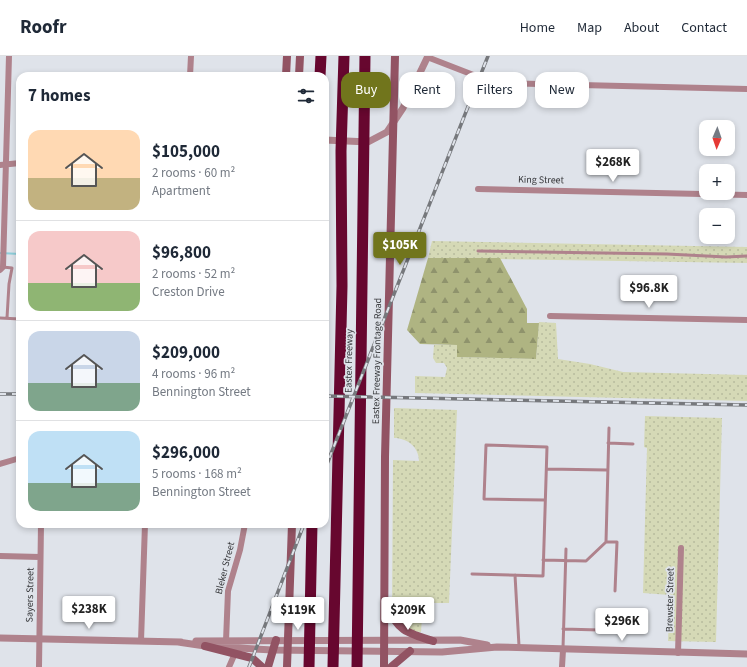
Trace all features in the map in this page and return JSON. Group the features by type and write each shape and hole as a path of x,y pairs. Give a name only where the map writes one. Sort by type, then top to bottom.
{"highway":[{"path":"320,72 321,56"},
{"path":"333,667 342,286 340,151 344,56"},
{"name":"Eastex Freeway","path":"357,667 365,56"},
{"path":"308,667 312,528"}],"main road":[{"path":"286,72 287,56"},
{"path":"299,72 300,56"},
{"name":"Eastex Freeway Frontage Road","path":"384,667 385,457 395,56"},
{"path":"287,667 292,528"},
{"path":"384,601 393,621 401,628 412,635 433,641"},
{"path":"268,667 276,640"},
{"path":"205,646 236,650 252,658 262,667"},
{"path":"391,667 410,651"}],"street":[{"path":"2,266 4,241 3,165 10,56"},
{"path":"190,56 190,72"},
{"path":"329,140 368,142 387,132 402,108 428,57 489,81 499,83 747,88"},
{"path":"3,165 16,163"},
{"name":"King Street","path":"478,189 747,195"},
{"path":"550,316 747,320"},
{"path":"0,464 16,459"},
{"name":"Sayers Street","path":"39,667 41,528"},
{"path":"140,641 145,528"},
{"name":"Bleker Street","path":"226,641 228,591 240,550 244,528"},
{"name":"Brewster Street","path":"678,652 681,548"},
{"path":"0,556 40,557"},
{"path":"0,638 178,642 276,640 460,640 497,647"},
{"path":"178,642 205,646"},
{"path":"229,667 236,650 442,652 497,647 747,654"},
{"path":"562,650 562,667"}],"lane":[{"path":"478,251 726,257 747,256"},
{"path":"2,266 12,268 9,284 7,318"},
{"path":"0,318 16,319"},
{"path":"606,542 608,428"},
{"path":"608,443 633,444"},
{"path":"472,574 543,576 547,447 486,445 484,499 545,500"},
{"path":"546,469 607,470"},
{"path":"543,560 586,561 606,542 617,542 615,591"},
{"path":"562,650 566,549"},
{"path":"515,575 520,648"},
{"path":"563,629 636,631"}],"green space":[{"path":"432,241 747,247 747,263 428,258"},
{"path":"428,258 500,258 527,309 527,323 539,323 536,359 457,357 457,345 420,344 407,330"},
{"path":"539,322 556,323 558,359 590,364 623,372 747,375 747,401 415,393 415,376 445,377 447,368 444,363 436,363 433,358 434,345 458,345 457,357 536,359"},
{"path":"394,408 457,410 449,603 423,603 421,632 412,631 392,615 393,460 419,461 417,452 411,444 399,438 394,438"},
{"path":"645,416 722,418 716,642 668,641 670,595 643,593 647,448 644,447"}],"waterway":[{"path":"0,253 16,254"}],"railway":[{"path":"329,459 488,56"},
{"path":"0,394 16,394"},
{"path":"329,396 747,405"},
{"path":"249,667 302,528"}]}
